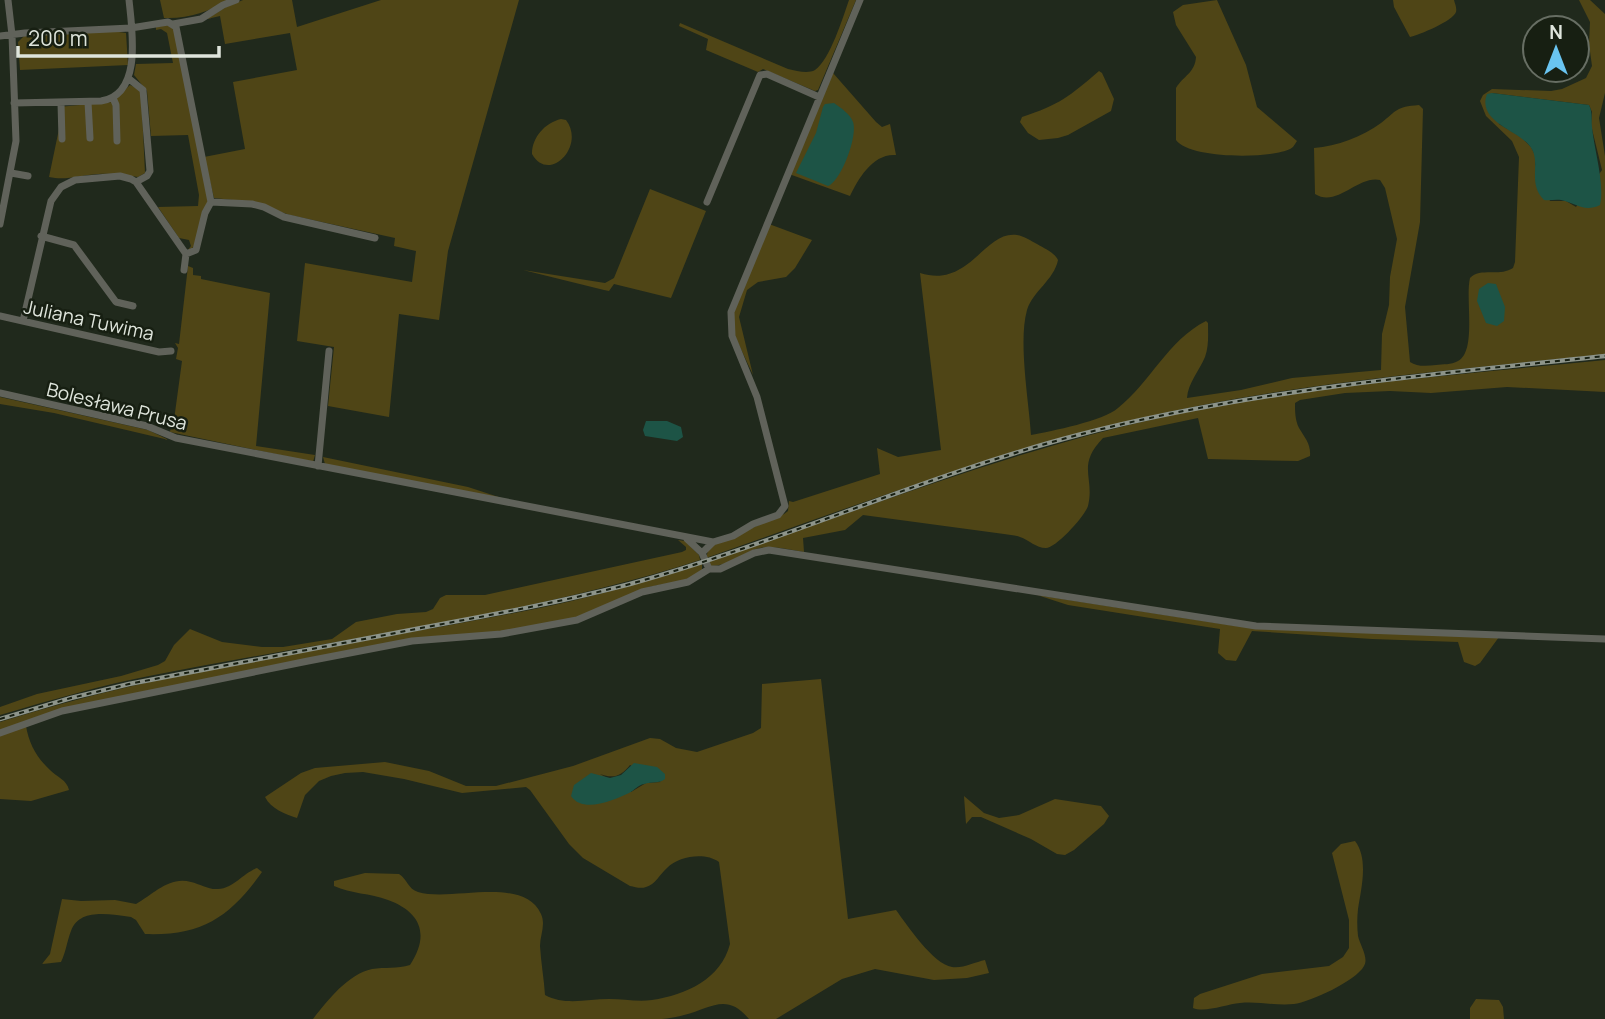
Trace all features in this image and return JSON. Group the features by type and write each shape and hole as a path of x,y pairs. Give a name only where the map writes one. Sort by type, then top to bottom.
{"street":[{"path":"0,224 16,141 8,0"},
{"path":"14,103 88,102 113,98 128,78 132,62 129,0"},
{"path":"0,36 131,28 168,22 173,24 201,19 236,0"},
{"path":"702,553 713,542 733,536 753,524 778,515 785,506 757,397 734,343 730,317 744,274 860,0"},
{"path":"173,24 178,31 211,202 205,214 196,250 186,254"},
{"path":"707,202 762,73 819,97"},
{"path":"128,78 143,90 146,106 149,171 147,176 136,182"},
{"path":"113,98 116,105 117,141"},
{"path":"88,102 90,138"},
{"path":"61,103 62,139"},
{"path":"11,173 28,176"},
{"path":"23,321 51,201 61,187 71,181 120,176 136,182 186,254 184,270"},
{"path":"211,202 252,204 284,217 375,238"},
{"path":"41,236 74,245 116,302 133,306"},
{"name":"Juliana Tuwima","path":"0,316 159,352 171,351"},
{"path":"318,466 329,351"},
{"name":"Bolesława Prusa","path":"0,393 147,426 176,438 713,542"},
{"path":"686,538 702,553 709,569"},
{"path":"0,733 62,711 309,661 412,641 501,634 577,620 653,589 688,582 709,569 720,569 762,551 777,551 1256,626 1605,639"}],"shaded area":[{"path":"160,0 229,0 198,14 164,18"},
{"path":"243,0 292,0 297,27 381,0 519,0 448,251 439,320 399,314 389,417 328,406 334,347 297,341 305,263 412,282 416,251 394,246 395,238 290,215 252,202 214,198 204,157 245,149 233,82 297,70 290,33 225,44 220,16 207,19"},
{"path":"849,0 856,0 818,90 815,91 763,69 758,72 706,50 708,39 679,26 680,23 788,69 809,72 821,65 826,57"},
{"path":"1217,0 1246,65 1257,107 1297,141 1290,149 1249,156 1213,154 1196,151 1176,140 1176,88 1191,71 1196,57 1176,25 1173,12 1183,5"},
{"path":"1393,0 1454,0 1456,12 1454,16 1428,31 1410,37"},
{"path":"1579,0 1590,0 1605,14 1605,93 1599,118 1605,156 1605,354 1306,388 1128,421 968,467 706,558 709,547 784,514 788,511 789,501 880,474 877,448 898,457 941,450 920,273 937,276 952,273 1005,236 1025,237 1049,251 1058,260 1052,274 1027,310 1024,355 1031,435 1077,425 1111,413 1140,387 1181,339 1206,321 1208,345 1187,398 1241,390 1292,378 1381,370 1382,334 1389,305 1390,277 1397,239 1385,188 1380,180 1372,180 1331,197 1315,194 1314,148 1358,137 1405,107 1419,105 1423,109 1420,222 1405,307 1410,362 1426,366 1458,361 1464,355 1469,336 1470,278 1479,273 1508,271 1513,268 1515,262 1519,157 1512,141 1486,116 1480,101 1483,95 1492,89 1551,91 1573,84 1591,84 1591,14 1586,14","holes":["1492,93 1589,105 1592,112 1591,125 1602,170 1576,207 1566,201 1550,201 1531,147 1521,137 1499,124"]},
{"path":"167,25 174,29 207,193 208,204 194,247 188,250 191,246 189,240 179,238 158,207 198,206 199,195 188,135 151,136 147,91 134,75 136,64 173,63 167,33 161,29 156,30 156,27"},
{"path":"112,31 126,33 128,65 20,70 18,42 25,35"},
{"path":"1099,71 1114,99 1111,111 1058,138 1039,140 1028,133 1020,122 1022,117 1064,99"},
{"path":"833,73 876,122 882,127 890,124 896,155 880,158 867,168 850,196 789,174"},
{"path":"130,85 141,90 145,173 138,177 103,174 49,177 59,129 58,107 112,102"},
{"path":"561,119 566,120 571,130 569,150 556,163 547,165 539,162 532,154 534,142 545,127"},
{"path":"650,189 706,211 671,298 614,284 609,291 523,270 605,283 614,278"},
{"path":"769,224 812,240 795,268 786,277 758,282 747,290 739,317 753,375 733,332 733,313"},
{"path":"188,266 193,268 193,275 201,276 201,279 270,293 256,446 315,455 313,462 170,432 168,420 174,420 182,361 176,359 178,348 175,343 179,344"},
{"path":"1605,360 1605,392 1507,387 1431,393 1345,393 1300,400 1295,403 1296,419 1309,445 1310,456 1298,461 1208,459 1198,418 1103,438 1090,456 1088,464 1090,496 1086,511 1051,547 1039,547 1014,535 863,515 845,530 803,538 804,552 765,547 722,564 711,566 708,562 990,465 1047,447 1163,417 1328,389"},
{"path":"0,397 148,430 169,440 54,413 0,404"},
{"path":"323,457 468,487 511,501 325,464"},
{"path":"678,540 685,541 699,555 700,560 565,597 135,679 0,715 0,707 37,694 158,665 165,661 174,645 190,629 222,642 262,647 283,647 332,639 356,622 397,614 426,612 433,609 440,598 446,595 485,595 686,550"},
{"path":"702,564 702,571 685,580 649,587 588,615 504,632 454,635 122,696 0,731 0,722 136,685 275,656 554,605"},
{"path":"1037,595 1236,626 1499,637 1475,666 1464,662 1458,642 1252,631 1236,661 1226,660 1218,653 1220,629 1068,605"},
{"path":"821,679 848,919 896,910 937,959 952,967 985,960 989,973 967,978 934,980 875,969 842,979 776,1019 749,1019 733,1006 718,1004 662,1019 313,1019 339,989 355,976 372,969 410,965 420,944 419,926 408,911 388,900 334,886 334,881 365,873 399,874 418,892 486,892 519,896 532,902 541,914 543,926 540,946 545,995 569,1001 647,1001 677,994 700,983 719,967 725,956 730,944 719,862 700,856 685,858 664,870 649,886 630,886 583,858 569,844 526,787 462,793 404,779 363,772 345,773 319,781 305,795 297,818 275,808 265,797 301,773 315,768 385,762 429,771 466,786 496,786 573,766 650,738 660,739 676,748 697,752 761,728 762,684","holes":["630,765 661,782 646,783 631,792 600,774 617,776"]},
{"path":"26,726 37,756 64,781 69,790 31,801 0,799 0,735"},
{"path":"964,796 984,813 999,818 1019,815 1055,799 1101,806 1109,816 1104,824 1074,850 1065,855 1057,854 1031,839 981,817 972,817 966,824"},
{"path":"1355,841 1363,865 1357,926 1365,963 1359,972 1332,990 1294,1004 1247,1003 1210,1009 1193,1008 1194,998 1200,994 1262,974 1329,966 1343,957 1349,948 1349,920 1332,853 1341,844"},
{"path":"257,868 262,872 250,888 213,921 183,931 145,934 131,917 89,915 75,923 61,962 42,964 50,954 62,899 115,900 136,904 176,881 218,889 229,886"},
{"path":"1476,999 1499,1000 1504,1019 1470,1019 1470,1008"}],"water":[{"path":"1487,94 1589,105 1600,177 1600,205 1585,208 1561,200 1544,200 1536,186 1533,151 1523,139 1499,124 1487,111"},
{"path":"834,103 850,116 854,129 851,147 843,167 828,186 796,173 816,133 823,107 825,104"},
{"path":"1488,283 1496,284 1505,307 1504,321 1497,326 1486,323 1477,301 1479,289"},
{"path":"646,421 667,421 681,427 683,437 677,441 645,436 643,430"},
{"path":"634,763 657,767 665,774 665,779 647,783 623,796 599,804 583,804 571,796 574,785 591,773 610,778 621,775"}],"railway":[{"path":"0,719 129,684 500,613 630,584 743,549 965,469 1021,451 1143,419 1274,395 1605,356"}]}
